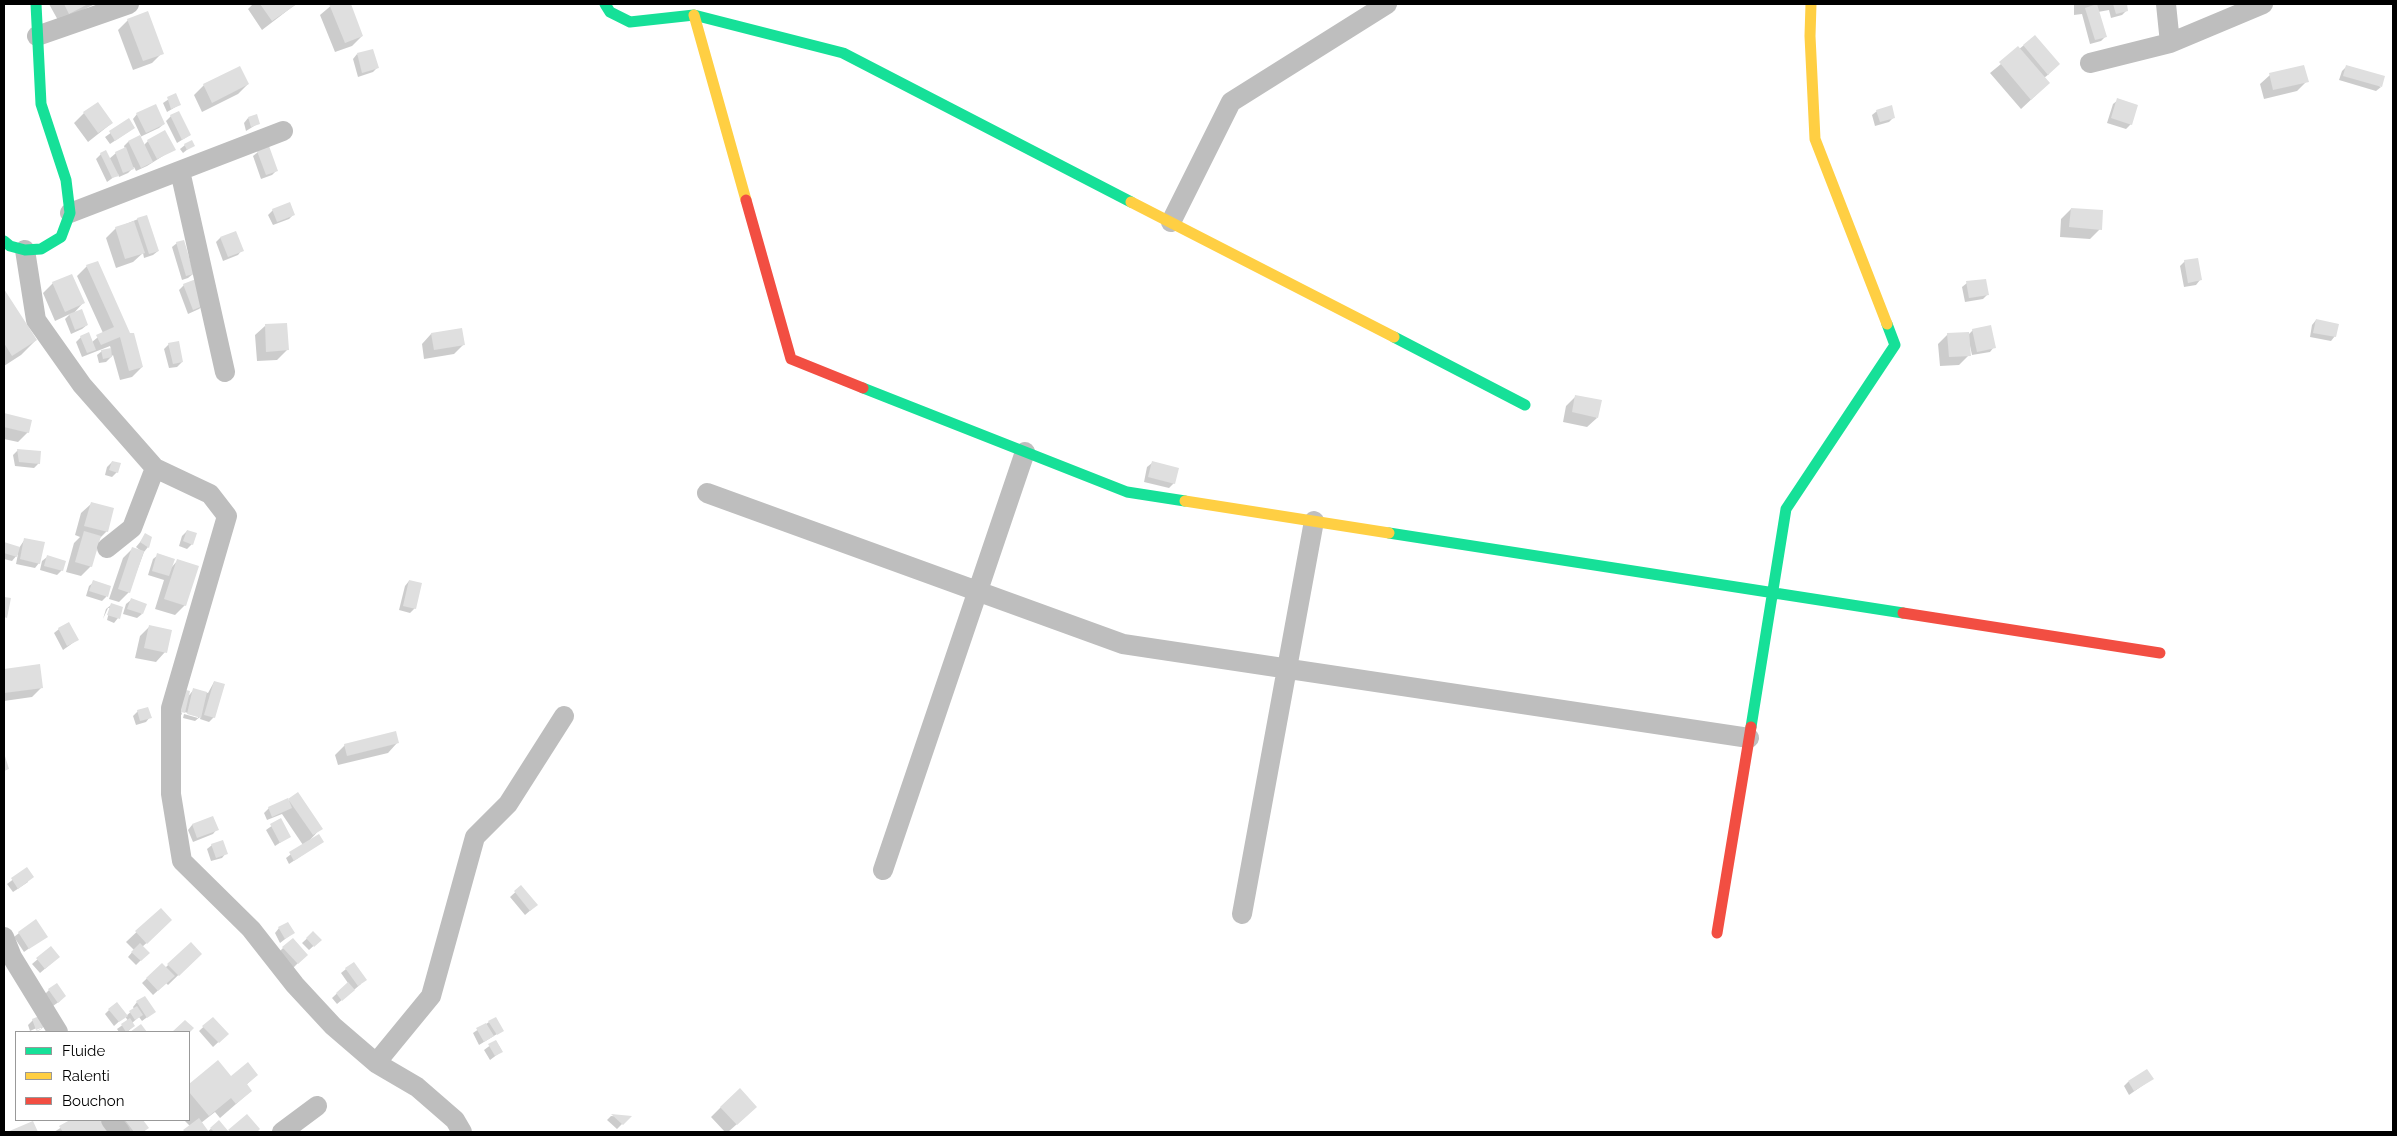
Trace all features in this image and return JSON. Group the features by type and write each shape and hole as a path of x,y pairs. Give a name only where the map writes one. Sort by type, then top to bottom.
{"street":[{"path":"36,4 41,104 66,180 70,213 61,237 41,249 10,248 36,320 82,385 155,468 210,494 227,516 171,708 171,794 182,861 252,929 295,986 333,1026 376,1063 417,1088 455,1120 462,1132"},
{"path":"37,36 129,4"},
{"path":"604,4 610,12 630,22 694,15 843,53 1525,405"},
{"path":"1171,222 1232,102 1387,4"},
{"path":"1718,933 1786,509 1895,345 1815,139 1810,36 1811,4"},
{"path":"2166,4 2170,43"},
{"path":"2090,63 2170,43 2263,4"},
{"path":"694,15 791,359 1127,492 2160,652"},
{"path":"70,213 284,131"},
{"path":"180,171 224,372"},
{"path":"883,870 1025,452"},
{"path":"107,548 132,528 155,468"},
{"path":"707,492 1123,644 1749,738"},
{"path":"1242,914 1314,521"},
{"path":"376,1063 431,996 475,837 508,804 564,716"},
{"path":"4,937 12,957 57,1031"},
{"path":"282,1132 317,1106"},
{"path":"112,1121 120,1132"}],"building":[{"path":"64,4 88,4 69,14"},
{"path":"260,4 297,4 272,21"},
{"path":"329,4 351,4 363,36 345,43"},
{"path":"2097,4 2107,37 2095,40 2085,8"},
{"path":"2113,4 2127,4 2128,11 2116,14"},
{"path":"148,11 164,54 143,61 127,19"},
{"path":"2035,35 2060,64 2048,75 2023,45"},
{"path":"2018,46 2050,83 2031,100 1999,62"},
{"path":"373,49 379,68 362,73 357,53"},
{"path":"2304,65 2309,82 2273,90 2269,73"},
{"path":"2346,65 2385,76 2382,87 2343,76"},
{"path":"240,66 249,84 212,103 203,84"},
{"path":"176,93 181,105 171,109 167,97"},
{"path":"2117,98 2138,105 2132,125 2111,118"},
{"path":"98,102 113,123 98,133 83,112"},
{"path":"156,104 165,124 146,133 136,113"},
{"path":"1892,105 1895,118 1880,122 1876,110"},
{"path":"179,111 191,135 182,140 170,115"},
{"path":"257,114 260,124 251,127 248,117"},
{"path":"129,118 135,128 115,141 109,131"},
{"path":"165,130 176,150 157,159 147,140"},
{"path":"140,135 153,162 141,168 128,141"},
{"path":"192,140 195,146 187,150 184,144"},
{"path":"269,146 278,171 266,175 257,151"},
{"path":"126,147 134,169 123,173 115,152"},
{"path":"106,150 119,176 112,178 100,153"},
{"path":"290,202 295,215 277,222 272,209"},
{"path":"2071,208 2103,210 2102,230 2069,227"},
{"path":"147,215 159,251 149,254 137,218"},
{"path":"134,221 145,253 125,259 115,227"},
{"path":"236,231 244,251 228,257 220,237"},
{"path":"184,240 194,274 186,276 176,242"},
{"path":"2198,258 2202,280 2188,283 2184,260"},
{"path":"98,261 130,333 134,333 143,367 129,371 120,337 101,345 96,335 114,327 86,265"},
{"path":"72,274 85,303 65,312 52,282"},
{"path":"196,279 205,305 193,310 183,284"},
{"path":"1986,279 1989,295 1969,298 1966,281"},
{"path":"4,289 37,340 12,356 4,343"},
{"path":"82,309 88,325 75,330 69,314"},
{"path":"2316,319 2339,324 2336,337 2313,333"},
{"path":"287,323 289,350 266,352 265,324"},
{"path":"1991,325 1996,348 1977,352 1972,329"},
{"path":"462,328 465,345 434,350 431,333"},
{"path":"89,332 96,350 87,353 80,336"},
{"path":"1969,332 1971,356 1949,357 1947,333"},
{"path":"179,341 183,362 173,364 168,343"},
{"path":"111,348 112,357 103,359 101,350"},
{"path":"1575,395 1602,400 1598,418 1572,412"},
{"path":"4,413 32,420 29,433 4,427"},
{"path":"17,449 41,451 40,464 19,462"},
{"path":"112,461 121,463 118,473 109,470"},
{"path":"1152,461 1179,468 1175,484 1148,477"},
{"path":"91,502 114,508 108,532 84,526"},
{"path":"187,530 197,533 193,545 183,541"},
{"path":"84,531 101,536 92,567 75,562"},
{"path":"145,533 152,537 149,548 140,542"},
{"path":"24,538 45,542 40,564 20,559"},
{"path":"4,542 20,547 17,557 4,553"},
{"path":"132,547 144,551 130,593 118,589"},
{"path":"157,553 175,559 169,576 152,571"},
{"path":"47,555 66,561 63,571 44,566"},
{"path":"177,559 199,566 186,606 164,599"},
{"path":"93,580 111,586 108,597 89,591"},
{"path":"409,580 422,583 416,609 403,606"},
{"path":"4,597 11,598 7,618 4,617"},
{"path":"131,598 147,604 143,614 127,609"},
{"path":"111,603 123,607 120,619 107,615"},
{"path":"69,622 79,640 67,646 58,628"},
{"path":"149,625 172,630 167,653 144,648"},
{"path":"40,664 43,688 4,693 4,669"},
{"path":"214,681 225,684 215,718 204,715"},
{"path":"193,688 207,692 201,718 187,714"},
{"path":"182,689 190,691 185,713 177,711"},
{"path":"148,707 152,718 140,721 137,710"},
{"path":"396,731 399,743 347,756 344,744"},
{"path":"4,753 9,769 4,771"},
{"path":"298,792 323,829 313,835 288,799"},
{"path":"288,798 292,808 272,817 268,807"},
{"path":"213,816 219,830 197,838 192,824"},
{"path":"281,818 291,837 280,843 270,824"},
{"path":"319,834 324,842 294,861 289,852"},
{"path":"223,840 228,854 216,858 211,844"},
{"path":"27,867 34,877 18,889 11,878"},
{"path":"521,885 538,905 530,911 514,891"},
{"path":"161,908 172,920 147,944 135,931"},
{"path":"36,919 48,937 29,949 18,932"},
{"path":"288,922 295,933 285,939 278,927"},
{"path":"313,931 322,940 314,947 306,938"},
{"path":"293,938 308,955 298,964 282,947"},
{"path":"191,942 202,954 179,976 167,964"},
{"path":"140,943 150,953 141,961 131,952"},
{"path":"51,946 60,957 45,969 36,958"},
{"path":"354,962 367,980 358,986 345,968"},
{"path":"162,963 175,976 158,991 146,978"},
{"path":"348,982 355,990 342,1001 336,993"},
{"path":"57,983 66,996 58,1003 48,989"},
{"path":"145,996 156,1012 147,1018 136,1001"},
{"path":"117,1002 128,1016 119,1022 108,1009"},
{"path":"137,1006 143,1015 135,1020 129,1011"},
{"path":"42,1015 46,1026 36,1030 32,1019"},
{"path":"213,1017 229,1034 219,1043 202,1026"},
{"path":"496,1017 504,1031 497,1035 488,1021"},
{"path":"130,1018 135,1026 125,1031 121,1024"},
{"path":"185,1020 194,1028 190,1032 173,1031"},
{"path":"486,1023 494,1036 484,1042 476,1028"},
{"path":"141,1024 146,1031 131,1031"},
{"path":"496,1040 503,1052 495,1056 488,1044"},
{"path":"218,1060 231,1076 248,1062 258,1075 247,1084 252,1091 236,1104 231,1098 209,1116 190,1093 190,1083"},
{"path":"2147,1069 2154,1079 2134,1091 2128,1081"},
{"path":"740,1088 757,1107 737,1125 720,1107"},
{"path":"247,1114 260,1129 257,1132 230,1132 228,1130"},
{"path":"611,1114 632,1116 623,1125"},
{"path":"199,1118 209,1132 185,1132 183,1130"},
{"path":"219,1120 229,1132 214,1132 210,1128"},
{"path":"33,1121 38,1132 7,1132"},
{"path":"68,1121 102,1121 108,1132 63,1132 59,1126"},
{"path":"126,1121 144,1121 149,1128 143,1132 134,1132"}],"traffic: fast":[{"path":"4,241 10,246 25,250 41,249 61,237 70,213 66,180 41,104 36,4"},
{"path":"605,4 610,12 630,22 694,15 843,53 1131,202"},
{"path":"1751,727 1786,509 1895,345 1887,324"},
{"path":"1394,337 1525,405"},
{"path":"863,388 1127,492 1185,501"},
{"path":"1389,533 1903,613"}],"traffic: slow":[{"path":"1811,4 1810,36 1815,139 1887,324"},
{"path":"694,15 746,200"},
{"path":"1131,202 1394,337"},
{"path":"1185,501 1389,533"}],"traffic: jam":[{"path":"746,200 791,359 863,388"},
{"path":"1903,613 2160,653"},
{"path":"1717,933 1751,727"}]}
